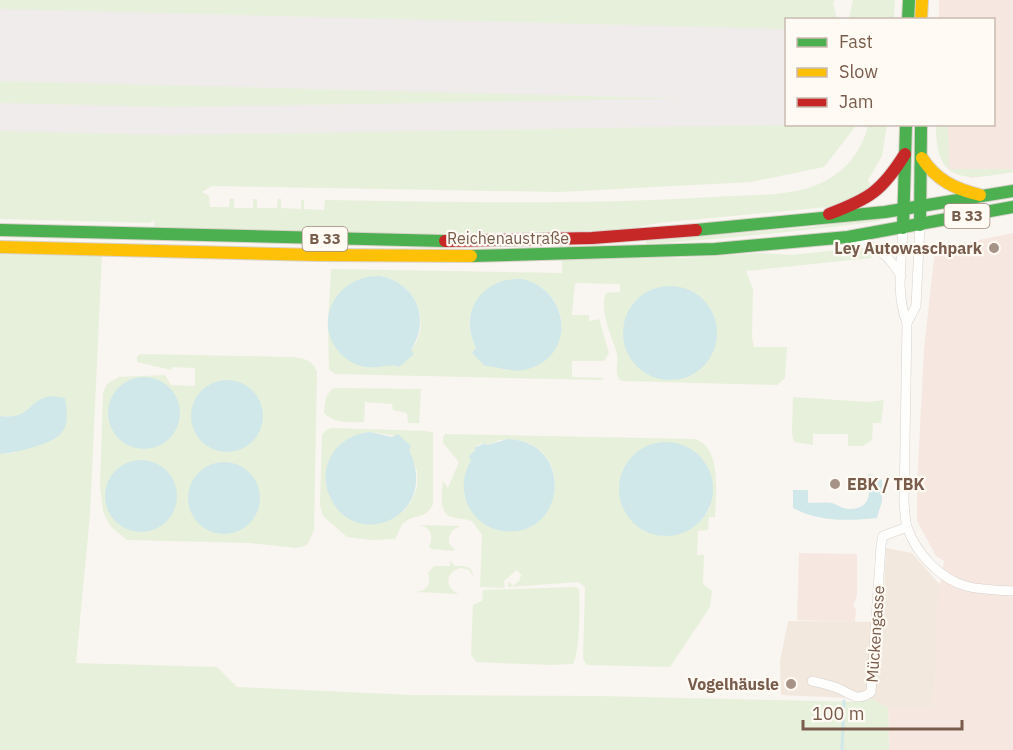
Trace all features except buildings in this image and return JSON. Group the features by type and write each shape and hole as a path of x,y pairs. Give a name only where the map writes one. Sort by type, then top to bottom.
{"main road":[{"path":"908,18 909,0"},
{"path":"921,18 922,0"},
{"path":"903,228 906,126"},
{"path":"920,225 922,207 921,126"},
{"path":"817,219 871,197 886,183 905,154"},
{"path":"921,157 942,183 985,196"},
{"name":"Reichenaustraße","path":"0,230 316,239 527,240 621,236 817,219 922,207 1013,191"},
{"name":"Reichenaustraße","path":"0,247 318,255 502,256 715,249 848,237 1013,207"}],"street":[{"path":"907,323 916,306 920,225"},
{"path":"903,228 902,311 907,323 904,504 907,527 918,549 931,565 947,577 965,586 1013,591"},
{"path":"848,237 852,242 868,244 876,248 890,259 901,276"},
{"name":"Mückengasse","path":"812,681 841,690 852,697 860,698 871,692 883,536 907,527"}],"shaded area":[{"path":"939,0 1013,0 1013,172 971,178 949,169 942,126 995,126 995,18 939,18"},
{"path":"1013,233 1013,750 889,750 888,708 933,708 938,595 944,561 936,556 917,521 917,486 924,349 934,258 940,248"},
{"path":"886,548 912,553 940,585 933,709 888,708 872,699 781,695 780,661 788,621 883,622"},
{"path":"799,553 857,554 857,595 853,607 856,608 855,622 797,620"}],"green space":[{"path":"0,0 835,0 833,3 837,18 785,18 785,126 855,127 824,167 751,182 559,192 212,186 202,192 209,196 210,207 229,207 230,198 234,199 234,208 253,208 253,199 257,199 257,208 277,208 278,199 281,199 281,208 301,209 301,200 304,200 304,209 324,210 325,200 568,202 768,195 809,188 830,178 852,159 862,143 868,126 887,126 882,156 868,180 872,190 839,206 658,223 622,230 424,234 154,228 154,220 150,223 0,219"},
{"path":"853,0 895,0 894,18 849,18"},
{"path":"936,126 948,126 948,168 941,159 937,145"},
{"path":"950,169 1013,169 1013,172 968,176 957,174"},
{"path":"880,218 880,221 822,228 646,244 646,241 811,227"},
{"path":"855,248 874,252 871,258 746,271 753,289 752,338 754,347 787,347 785,378 777,385 621,381 617,375 617,354 604,308 606,293 620,292 620,284 575,283 572,315 589,315 589,321 599,319 609,353 604,361 572,361 572,377 604,378 602,380 335,374 329,369 328,323 331,269 562,273 562,260 683,258 761,253 791,255","holes":["381,276 391,279 408,291 414,298 420,317 418,338 397,364 335,347 328,323","514,279 528,281 540,287 556,304 560,316 559,340 552,353 505,370 472,353 476,348 470,331 471,313","668,286 690,291 705,303 714,318 716,334 713,351 703,366 687,376 666,380 636,300 651,290"]},
{"path":"0,252 102,255 90,514 76,663 217,667 237,687 412,695 596,696 860,702 872,699 888,708 889,750 0,750 0,454 15,453 31,405 22,414 0,416"},
{"path":"140,354 292,357 304,359 313,364 317,372 314,530 307,545 297,548 250,543 127,540 111,527 103,512 100,486 103,393 107,384 119,377 165,375 171,385 195,386 195,368 172,367 171,370 137,362"},
{"path":"334,388 421,389 419,423 408,423 407,413 393,410 392,404 365,402 364,422 342,422 328,417 324,413 325,402"},
{"path":"793,397 868,402 884,400 881,423 873,423 872,440 863,446 848,446 848,434 813,434 813,445 794,442"},
{"path":"332,428 433,433 433,504 430,509 403,524 395,539 371,540 347,537 323,516 320,505 322,435 326,430","holes":["370,432 396,436 409,450 417,471 417,487 411,502 404,511 377,524 361,523 326,485 328,466 344,443 361,434"]},
{"path":"445,434 694,439 703,443 713,461 716,485 715,517 709,517 708,530 698,531 697,555 704,555 703,584 712,591 710,607 670,667 587,665 583,659 585,587 578,582 508,587 508,581 513,586 520,580 522,576 517,570 504,581 505,588 480,587 482,535 472,521 452,517 443,507 443,481 448,488 459,462 443,443","holes":["500,440 520,440 538,448 548,459 553,471 555,485 546,512 536,522 522,530 466,501 465,478 477,445 484,443 487,445","673,443 686,447 710,507 706,514 690,528 677,534 662,536 619,491 623,469"]},
{"path":"419,525 461,526 453,530 449,537 449,543 455,551 429,547 431,539 429,530"},
{"path":"450,561 455,566 464,566 473,572 473,576 469,570 461,568 449,576 451,588 459,594 415,592 428,586 428,573 434,566 450,566"},
{"path":"574,587 579,589 579,616 577,649 573,664 476,662 471,654 473,605 482,601 483,590"}],"water":[{"path":"381,276 393,280 412,295 420,316 417,339 411,350 414,354 399,367 368,367 351,362 333,343 328,329 328,316 341,292 352,283 365,278"},
{"path":"522,279 538,285 550,296 558,309 561,323 560,337 554,351 544,362 528,369 516,371 485,366 472,353 476,348 471,335 472,310 477,299 485,290 508,280"},
{"path":"670,286 688,290 703,300 713,315 717,333 713,351 703,366 688,376 670,380 652,376 637,366 627,351 623,333 627,315 637,300 652,290"},
{"path":"144,377 164,383 174,393 180,413 174,433 164,443 144,449 124,443 114,433 108,413 114,393 124,383"},
{"path":"227,380 247,386 257,396 263,416 257,436 247,446 227,452 207,446 197,436 191,416 197,396 207,386"},
{"path":"51,396 65,398 66,424 60,435 47,443 0,454 0,416 18,415 43,398"},
{"path":"370,432 392,437 398,434 411,446 409,450 416,473 414,493 405,508 392,519 376,524 359,523 343,515 331,499 326,481 328,463 339,445 356,435"},
{"path":"508,439 530,444 545,456 553,472 555,489 550,506 540,520 524,529 503,531 488,526 476,517 467,503 464,485 471,461 469,456 476,450 474,448 485,443 487,445"},
{"path":"666,442 684,446 699,456 709,471 713,489 709,507 699,522 684,532 666,536 648,532 633,522 623,507 619,489 623,471 633,456 648,446"},
{"path":"141,460 161,466 171,476 177,496 171,516 161,526 141,532 121,526 111,516 105,496 111,476 121,466"},
{"path":"224,462 244,468 254,478 260,498 254,518 244,528 224,534 204,528 194,518 188,498 194,478 204,468"},
{"path":"869,474 882,480 882,501 877,518 845,520 823,518 793,508 793,490 808,490 808,503 832,503 847,509 861,506 865,504 869,495 864,480"}],"waterway":[{"path":"842,750 844,701"}],"taxiway":[{"path":"0,117 171,121 785,111"}],"runway":[{"path":"0,45 785,65"}],"traffic: fast":[{"path":"908,18 909,0"},
{"path":"903,228 906,126"},
{"path":"920,225 921,126"},
{"path":"696,230 885,212 1013,191"},
{"path":"471,256 715,249 848,237 1013,207"},
{"path":"0,230 445,241"}],"traffic: slow":[{"path":"921,18 922,0"},
{"path":"922,158 940,178 962,190 980,195"},
{"path":"0,247 318,255 471,256"}],"traffic: jam":[{"path":"829,214 855,204 873,192 889,177 905,154"},
{"path":"445,241 592,238 696,230"}],"place":[{"name":"Ley Autowaschpark","path":"994,248"},
{"name":"EBK / TBK","path":"835,484"},
{"name":"Vogelhäusle","path":"791,684"}]}
